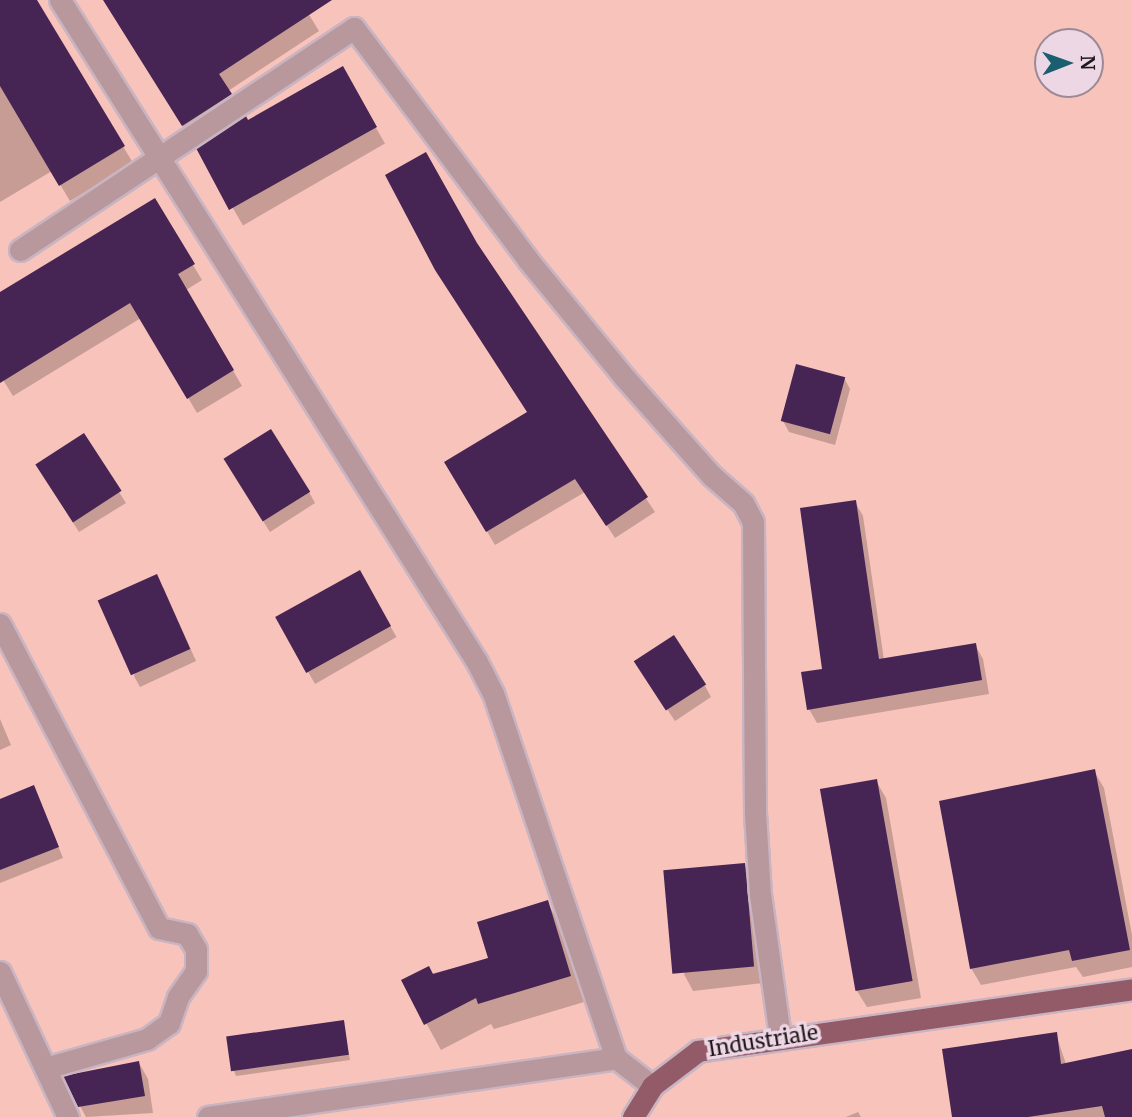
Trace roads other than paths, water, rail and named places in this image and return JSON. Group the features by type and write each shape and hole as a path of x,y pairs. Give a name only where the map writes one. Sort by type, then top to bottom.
{"main road":[{"name":"Industriale","path":"652,1086 698,1051 780,1037 1132,989"},
{"path":"633,1117 652,1086"}],"street":[{"path":"60,0 449,616 493,693 616,1058 652,1086"},
{"path":"20,250 161,159 354,28 528,260 624,377 743,503 753,522 755,813 760,894 780,1037"},
{"path":"0,624 159,928 187,934 196,949 196,971 178,997 169,1023 147,1039 45,1068"},
{"path":"0,972 68,1117"},
{"path":"208,1117 616,1058"}]}
